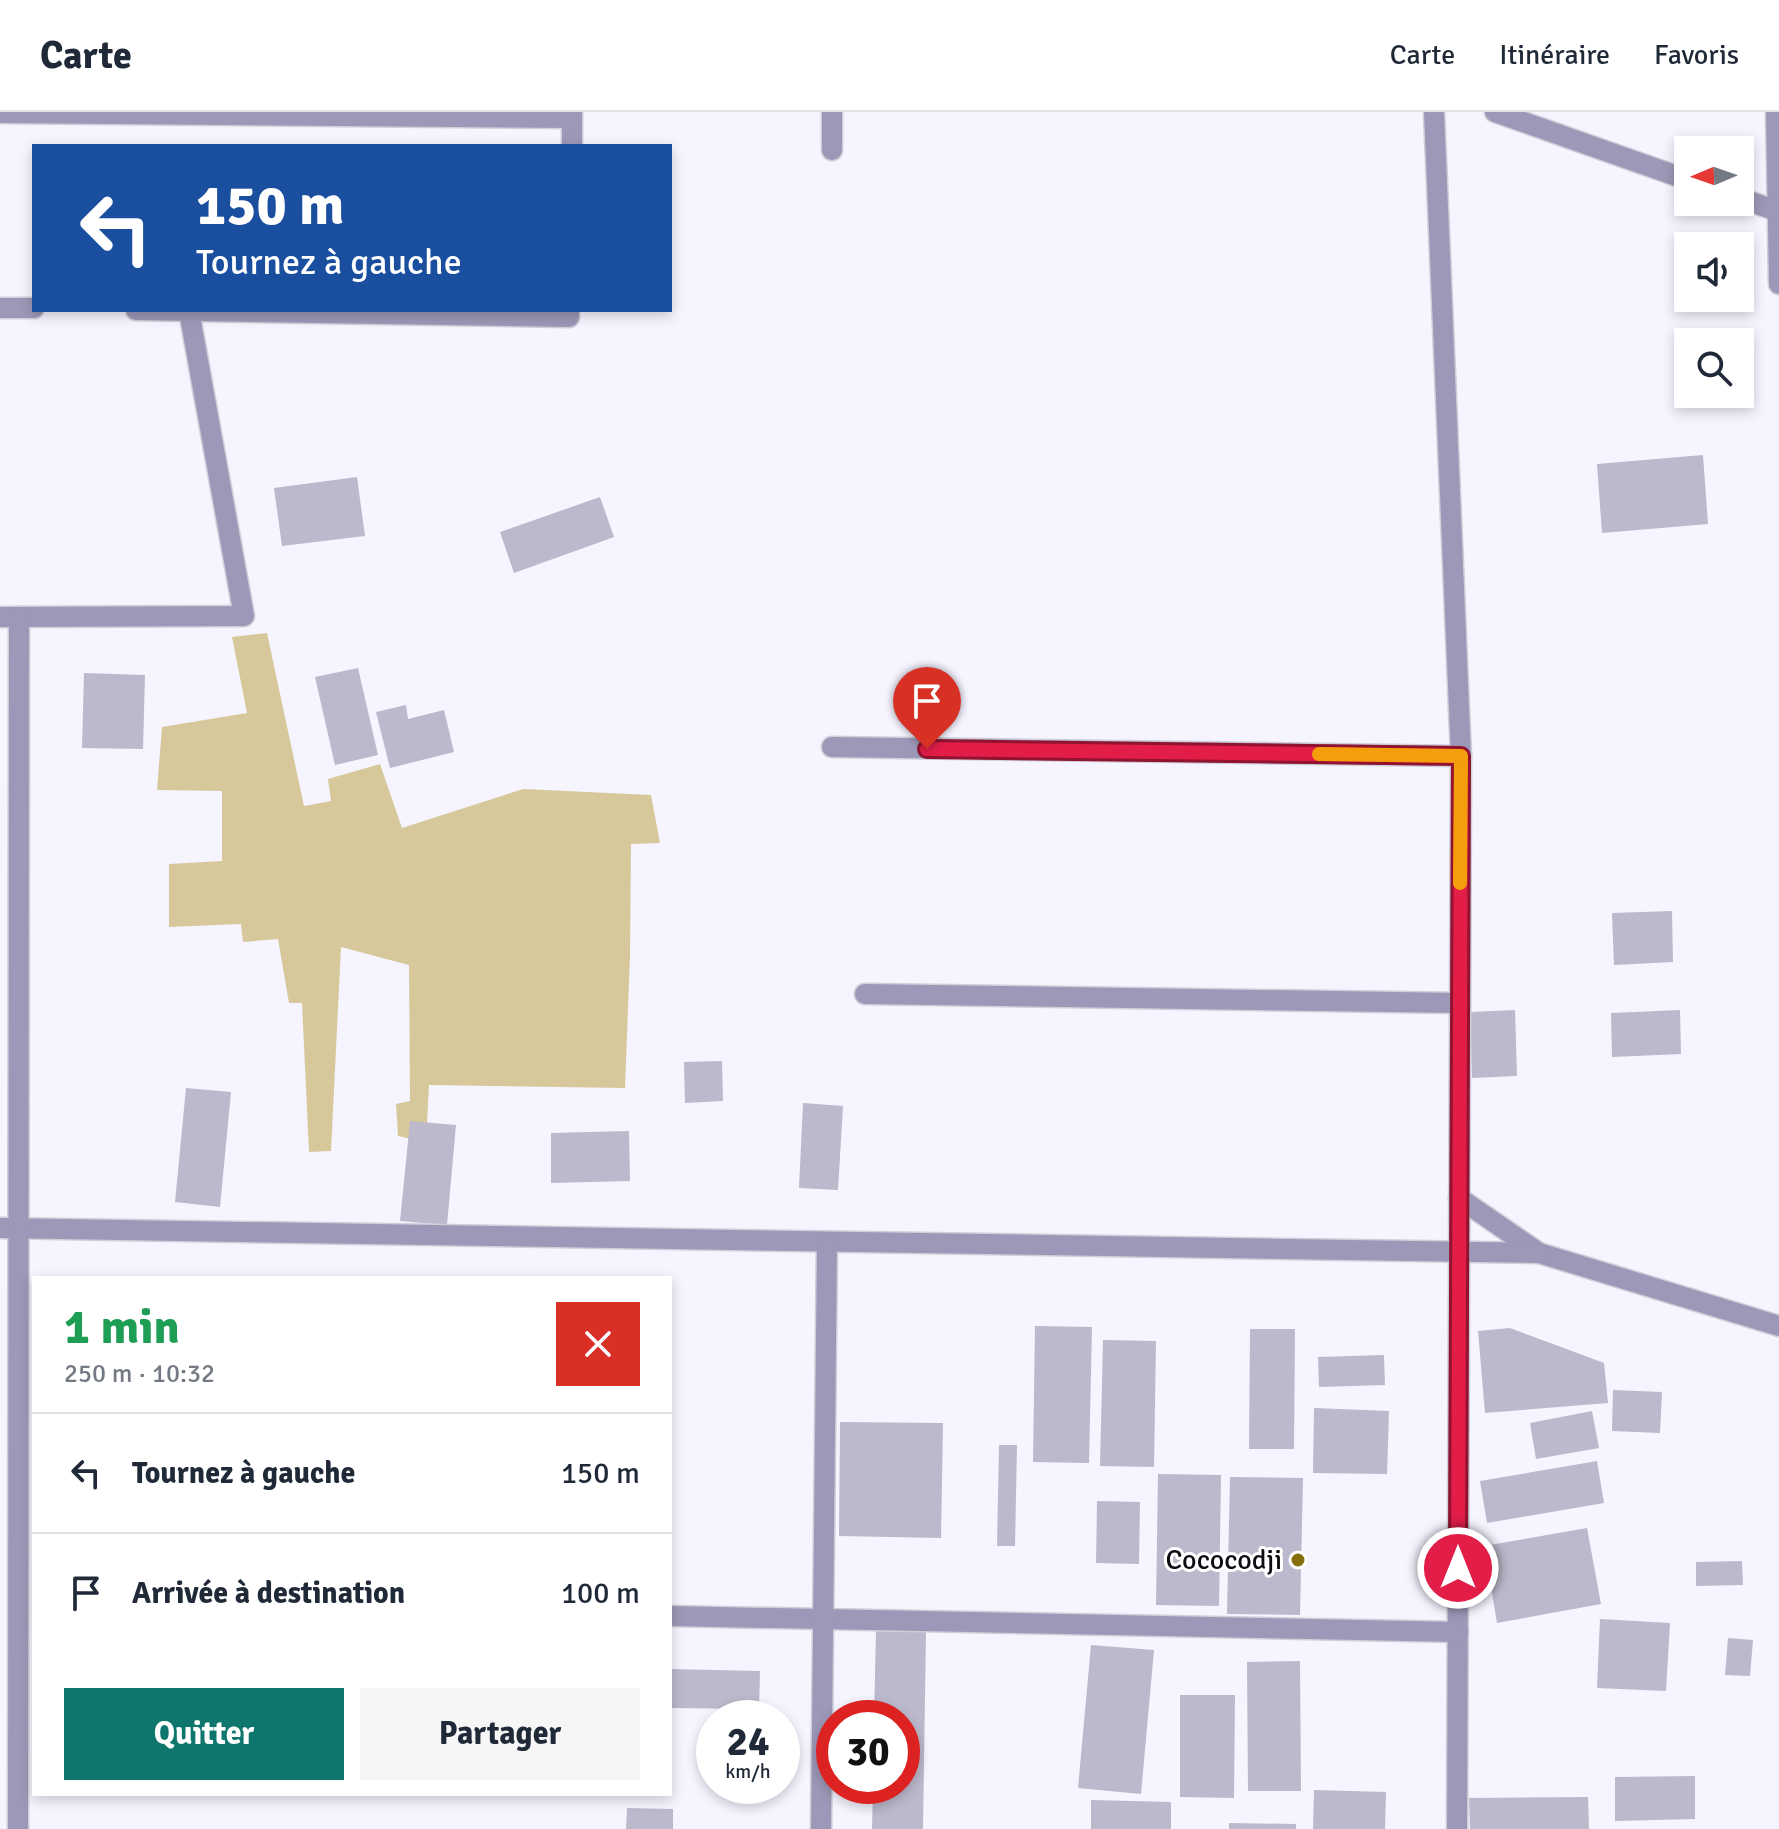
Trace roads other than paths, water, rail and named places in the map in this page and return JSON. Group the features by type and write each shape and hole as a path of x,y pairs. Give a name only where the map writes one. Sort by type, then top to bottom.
{"street":[{"path":"832,112 832,150"},
{"path":"1434,112 1461,756 1457,1829"},
{"path":"1495,112 1674,175"},
{"path":"1776,112 1779,284"},
{"path":"0,113 572,115 572,144"},
{"path":"1754,203 1777,211"},
{"path":"0,308 32,308"},
{"path":"18,1829 26,1607 9,1228 10,617 244,616 189,312"},
{"path":"252,312 569,317 569,312"},
{"path":"832,747 1461,756"},
{"path":"865,994 1460,1003"},
{"path":"1459,1198 1539,1253"},
{"path":"9,1228 1539,1253 1779,1326"},
{"path":"821,1829 827,1242"},
{"path":"672,1616 1458,1632"}],"place":[{"name":"Cococodji","path":"1298,1560"}]}
